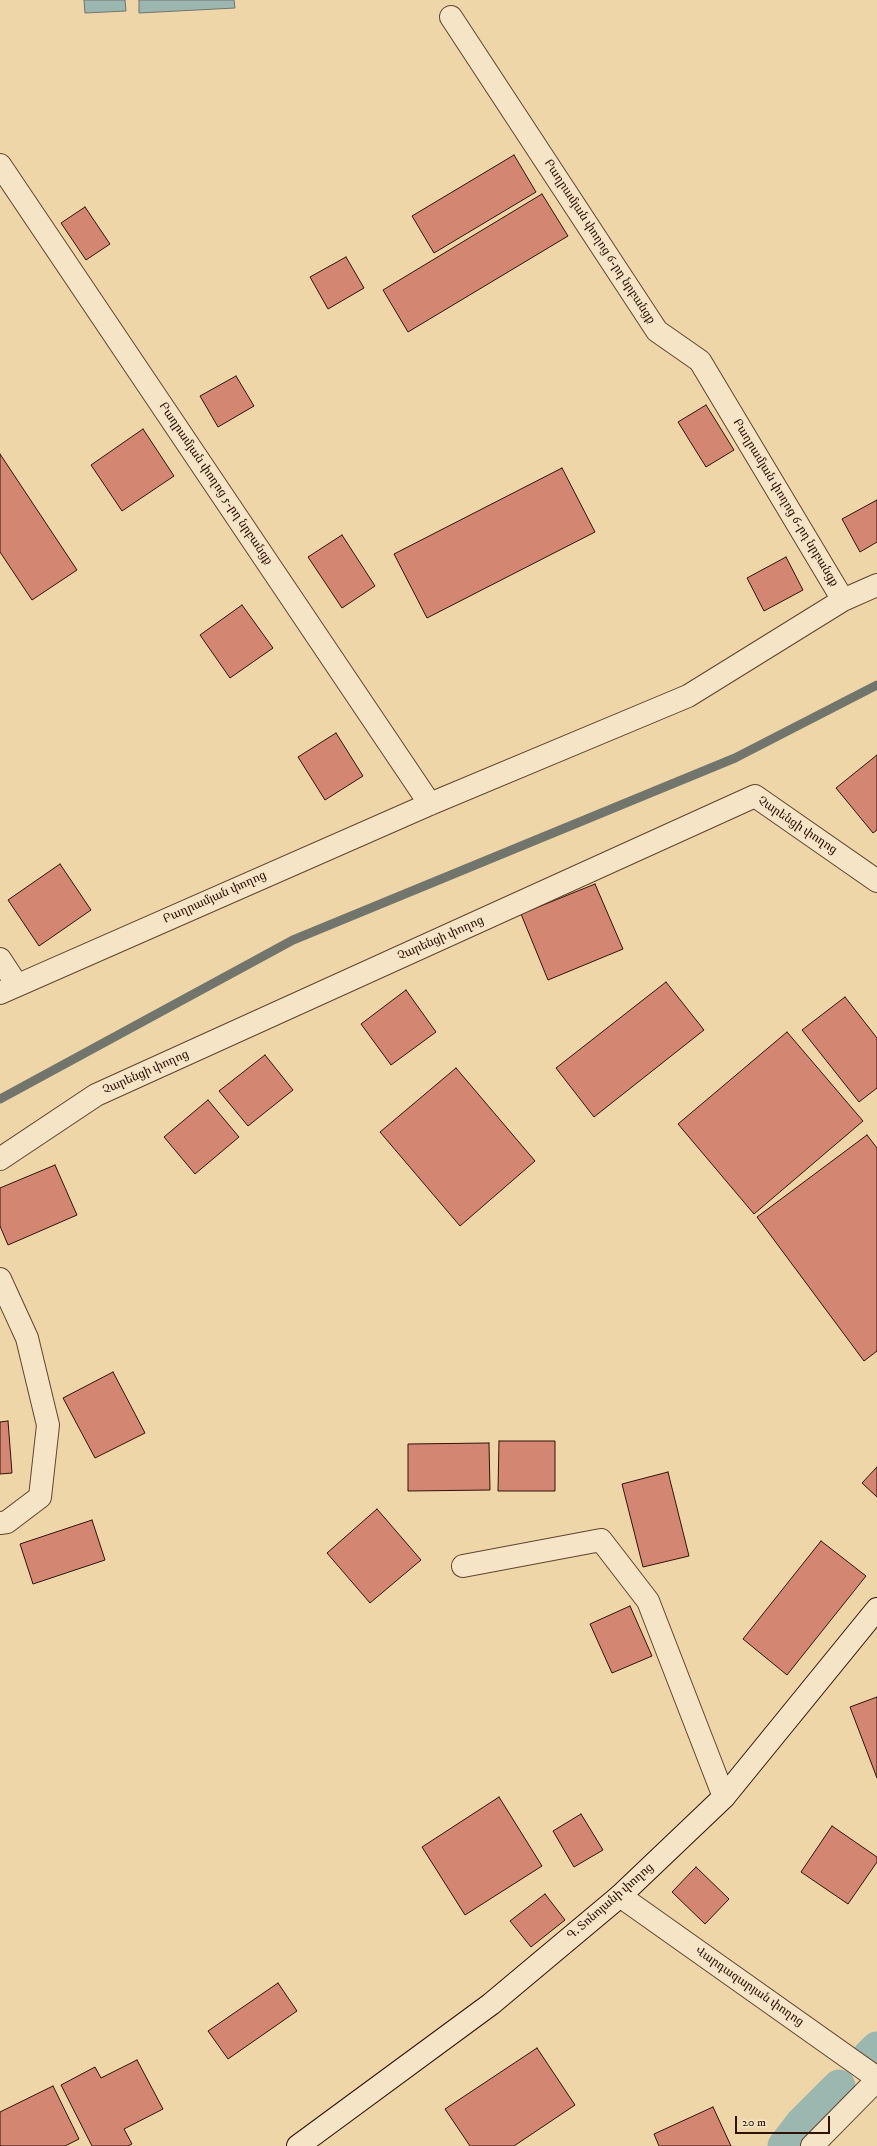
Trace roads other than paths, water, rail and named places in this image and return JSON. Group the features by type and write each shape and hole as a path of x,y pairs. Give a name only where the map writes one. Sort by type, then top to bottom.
{"street":[{"name":"Բաղրամյան փողոց 6-րդ նրբանցք","path":"451,17 657,331 700,361 843,600"},
{"name":"Բաղրամյան փողոց 5-րդ նրբանցք","path":"0,165 430,804"},
{"name":"Բաղրամյան փողոց","path":"9,989 430,804 688,696 843,600 877,585"},
{"name":"Չարենցի փողոց","path":"0,1160 96,1095 755,796 877,882"},
{"path":"0,959 9,989"},
{"path":"0,1279 27,1338 48,1425 40,1497 7,1522 0,1523"},
{"path":"463,1566 601,1540 648,1601 724,1797"},
{"name":"Գ. Տոնոյանի փողոց","path":"298,2146 491,2004 620,1896 724,1797 877,1609"},
{"name":"Վարդազարյան փողոց","path":"620,1896 877,2079"},
{"path":"812,2146 877,2079"}],"water":[{"path":"84,0 125,0 126,11 85,13"},
{"path":"139,0 234,0 235,8 139,13"}],"waterway":[{"path":"0,1099 293,940 735,758 877,685"},
{"path":"869,2056 877,2048"},
{"path":"784,2146 801,2124 839,2086"}]}
